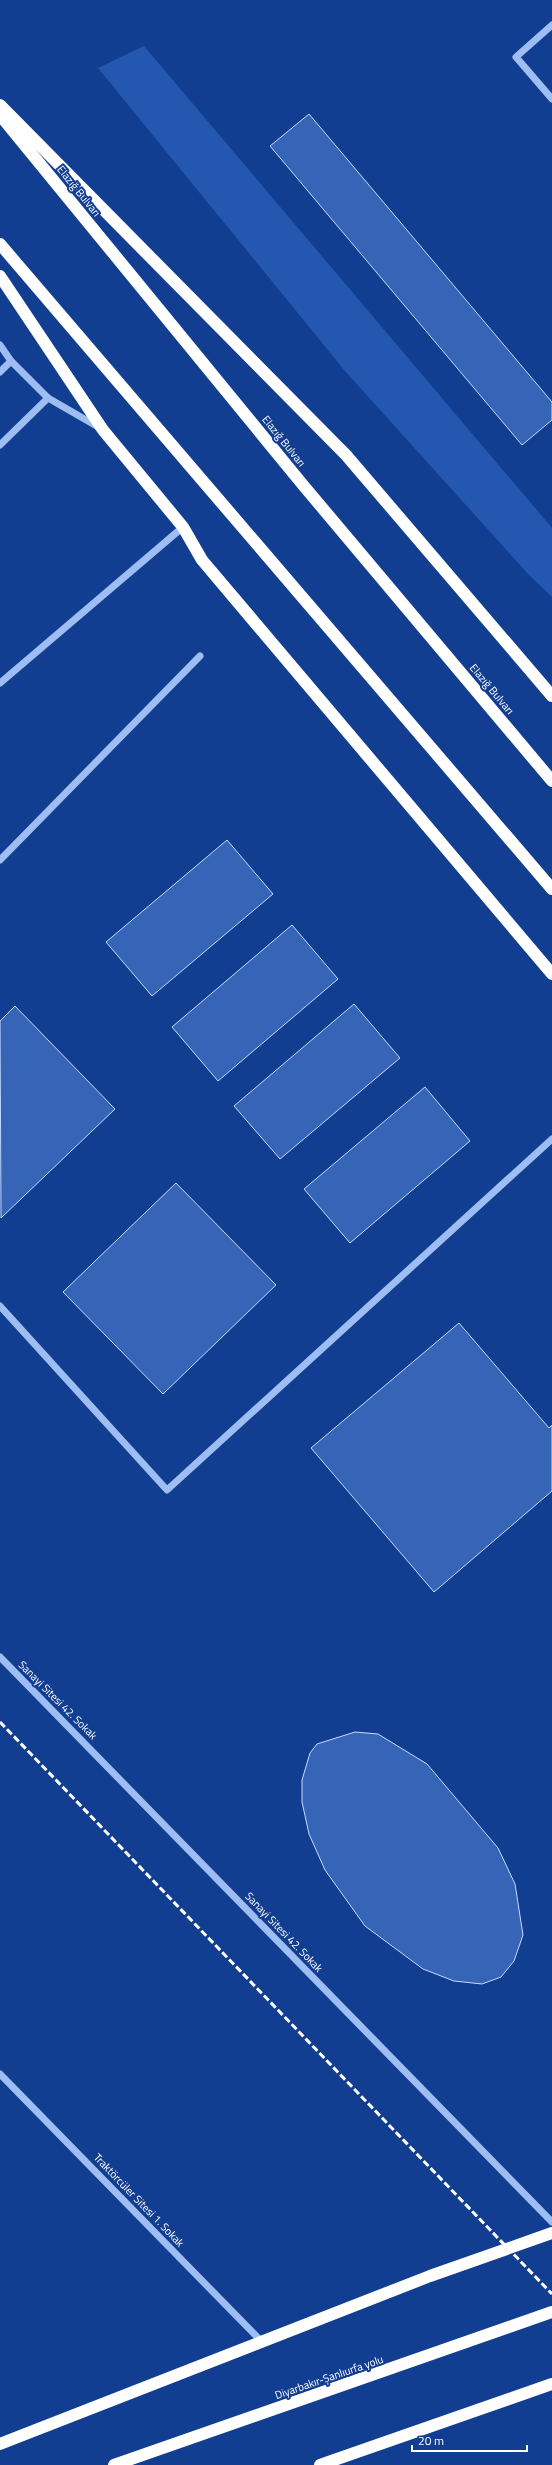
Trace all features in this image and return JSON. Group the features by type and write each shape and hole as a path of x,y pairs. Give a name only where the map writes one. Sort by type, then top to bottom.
{"highway":[{"path":"0,105 346,455 552,696"},
{"name":"Elazığ Bulvarı","path":"0,115 303,485 552,781"},
{"path":"0,244 552,889"},
{"path":"0,276 103,430 183,527 202,560 552,974"},
{"path":"0,2444 430,2276 552,2233"},
{"name":"Diyarbakır-Şanlıurfa yolu","path":"114,2465 552,2312"},
{"path":"320,2465 552,2384"}],"street":[{"path":"552,25 516,57 552,99"},
{"path":"0,344 11,361 48,398 103,430"},
{"path":"0,372 11,361"},
{"path":"0,445 48,398"},
{"path":"0,683 183,527"},
{"path":"0,860 200,656"},
{"path":"0,1306 167,1490 552,1139"},
{"name":"Sanayi Sitesi 42. Sokak","path":"0,1657 552,2222"},
{"name":"Traktörcüler Sitesi 1. Sokak","path":"0,2074 262,2342"}],"shaded area":[{"path":"144,46 552,528 552,597 529,575 345,371 98,68"}],"building":[{"path":"309,114 552,402 552,420 522,445 270,146"},
{"path":"227,840 273,894 152,996 106,942"},
{"path":"292,925 338,979 218,1081 172,1027"},
{"path":"354,1004 400,1058 280,1159 234,1106"},
{"path":"15,1006 115,1109 1,1218 0,1021"},
{"path":"425,1087 470,1141 350,1243 304,1189"},
{"path":"176,1183 276,1285 163,1394 63,1292"},
{"path":"459,1323 549,1428 552,1425 552,1491 434,1592 311,1448"},
{"path":"355,1732 378,1734 427,1764 498,1848 515,1884 523,1935 514,1961 501,1977 482,1984 454,1981 423,1969 365,1926 325,1870 309,1834 302,1802 302,1780 310,1753 317,1744"}],"railway":[{"path":"0,1722 552,2294"}]}
